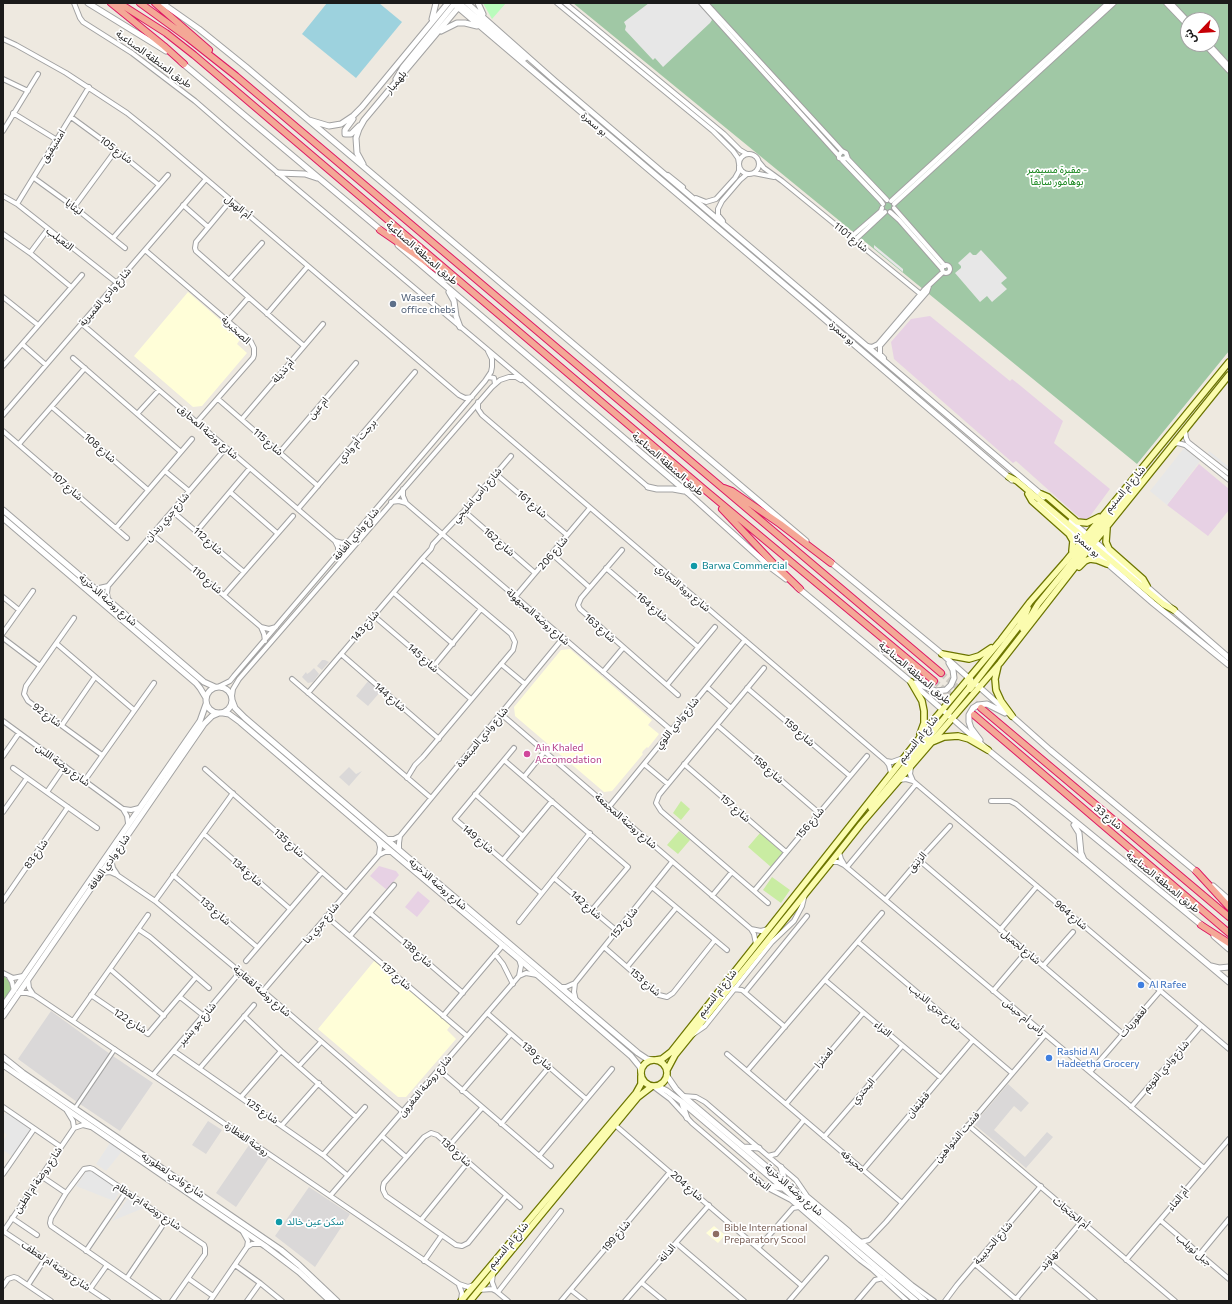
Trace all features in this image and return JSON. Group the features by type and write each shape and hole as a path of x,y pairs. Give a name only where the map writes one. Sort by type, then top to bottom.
{"highway":[{"path":"111,3 184,64"},
{"name":"طريق المنطقة الصناعية","path":"119,3 166,34 194,55 705,490 934,681"},
{"name":"طريق المنطقة الصناعية","path":"140,3 236,76 941,673"},
{"path":"155,3 197,38 236,76"},
{"path":"380,230 443,274 473,292"},
{"path":"721,487 732,491 780,524 831,563"},
{"path":"705,490 748,537 800,589"},
{"name":"شارع 33","path":"981,708 1229,917"},
{"name":"شارع 33","path":"974,715 1229,933"},
{"path":"1196,871 1229,907"},
{"path":"1201,925 1229,943"}],"main road":[{"name":"شارع ام السنيم","path":"667,1073 675,1055 861,824 952,718 977,685 1000,662 1058,588 1089,542 1108,509 1229,362"},
{"name":"شارع ام السنيم","path":"654,1060 662,1059 671,1052 918,739 1001,640 1030,602 1065,562 1108,527 1229,376"},
{"path":"1011,648 1038,604 1138,480 1144,466"},
{"path":"1009,477 1018,481 1163,604 1174,610"},
{"path":"1028,494 1032,501 1069,534 1072,539 1072,550 1065,562"},
{"path":"1040,494 1048,497 1075,521 1081,523 1091,522 1108,509"},
{"path":"1108,527 1105,537 1109,549 1143,579 1147,586"},
{"path":"1058,588 1068,581 1080,565 1088,560 1097,560 1107,564"},
{"path":"977,685 1020,626 1030,602"},
{"path":"942,654 962,658 974,658 984,653 1001,640"},
{"path":"1000,662 996,672 995,685 1001,701 1012,716"},
{"path":"861,824 878,798 969,688 971,683 969,678"},
{"path":"911,682 922,701 924,711 924,723 918,739"},
{"path":"931,743 944,737 958,736 969,739 988,750"},
{"path":"654,1060 663,1063 667,1073 665,1081 654,1087 645,1083 641,1074 644,1064 654,1060"},
{"name":"شارع ام السنيم","path":"461,1301 636,1093 641,1084 641,1074"},
{"name":"شارع ام السنيم","path":"470,1301 638,1097 654,1087"}],"street":[{"name":"طريق المنطقة الصناعية","path":"74,3 83,22 132,53 173,83 648,487"},
{"name":"طريق المنطقة الصناعية","path":"88,3 140,34 184,64 321,179 688,493 770,567 800,589 948,713 988,750 1070,819 1229,949"},
{"path":"162,3 222,47 764,504 831,563 942,654 951,667 954,675 952,683 948,688 942,691 936,691 911,682"},
{"path":"430,24 436,3"},
{"name":"بلهمبار","path":"305,118 324,125 335,125 348,120 362,107 448,3"},
{"name":"بو سمرة","path":"467,3 733,234 1040,494 1089,542 1107,564 1229,665"},
{"path":"478,3 487,20"},
{"path":"557,3 713,131 738,158 739,171 735,178 716,199 706,202 698,200 672,177 663,173"},
{"path":"565,3 724,134 740,150 755,156 759,162 758,168 753,173 746,174 722,201 718,209 718,215 730,228 733,234"},
{"path":"701,3 840,158 846,162 880,200 885,209 899,220 944,269"},
{"path":"706,3 842,152 846,153 875,189 892,203 944,269"},
{"path":"851,237 892,203 1108,3"},
{"path":"855,240 885,209 1114,3"},
{"path":"1166,3 1180,18"},
{"path":"1171,3 1180,13"},
{"path":"391,89 402,67 458,4 517,53 539,67"},
{"name":"بلهمبار","path":"365,169 359,157 356,143 357,134 364,120 437,34 458,4"},
{"name":"بو سمرة","path":"458,4 484,30 1028,494 1147,586 1229,658"},
{"path":"437,34 452,25 460,23 472,24 484,30"},
{"name":"أم الهول","path":"3,39 22,48 89,87 127,113 231,200 459,396"},
{"path":"1211,52 1229,71"},
{"path":"1216,52 1229,66"},
{"path":"3,131 38,74"},
{"path":"3,79 28,91"},
{"name":"امشيقيق","path":"16,204 34,178 89,87"},
{"path":"362,107 347,127 344,132 345,134 351,134 364,120"},
{"path":"13,114 57,140"},
{"name":"شارع 105","path":"71,118 116,150 159,185"},
{"path":"74,207 116,150"},
{"path":"840,158 842,152"},
{"path":"746,174 741,170 739,165 741,157 747,154"},
{"path":"840,158 846,158 847,156"},
{"name":"شارع 1101","path":"759,162 764,168 922,295"},
{"path":"278,173 305,174 321,179"},
{"name":"شارع 1101","path":"753,173 769,175 782,181"},
{"path":"113,238 168,175"},
{"name":"ليثايا","path":"34,178 74,207 125,248"},
{"name":"شارع وادي القميرية","path":"3,414 206,179"},
{"name":"الثعيلب","path":"3,196 16,204 117,283"},
{"path":"231,200 196,242 195,248 197,253 304,346"},
{"path":"183,205 208,227"},
{"path":"30,253 48,229"},
{"path":"3,234 30,253 71,286"},
{"path":"229,280 262,243"},
{"name":"الصخبرية","path":"145,250 250,340 254,348 255,352 253,358 197,422"},
{"path":"267,314 308,266"},
{"path":"866,346 872,347 878,344 922,295 927,292 929,286 944,269"},
{"path":"3,366 82,275"},
{"path":"445,286 454,301 456,316 460,327"},
{"path":"902,377 898,370 881,356 880,346 922,295"},
{"path":"3,297 38,325"},
{"path":"228,321 248,298"},
{"name":"شارع روضة المحارق","path":"82,324 335,541"},
{"name":"أم نذيلة","path":"242,419 323,324"},
{"path":"22,344 46,365"},
{"path":"487,349 492,363 491,372 488,377 494,378 495,384"},
{"path":"73,358 181,452"},
{"name":"ام عين","path":"280,452 356,363"},
{"path":"19,444 85,368"},
{"name":"برجت أم وادي","path":"298,509 416,372"},
{"name":"شارع وادي الغافة","path":"218,687 226,684 234,676 488,377"},
{"name":"شارع وادي الغافة","path":"232,698 233,689 239,679 478,402 495,384 505,378 512,377 526,382"},
{"path":"138,413 159,390"},
{"path":"459,396 465,398 472,397"},
{"path":"459,396 461,410"},
{"name":"شارع 115","path":"218,398 318,486"},
{"path":"478,402 478,409 482,415"},
{"name":"شارع 108","path":"52,407 148,490"},
{"path":"467,416 474,414 482,415"},
{"name":"شارع بروة التجاري","path":"482,415 886,761 891,773"},
{"path":"1185,430 1188,442 1229,474"},
{"name":"شارع 107","path":"3,431 127,538"},
{"path":"116,528 192,439"},
{"path":"1174,444 1178,443 1185,445 1229,480"},
{"name":"شارع جري ربدان","path":"108,586 226,448"},
{"name":"شارع رأس امليجي","path":"443,534 511,456"},
{"path":"197,531 250,468"},
{"path":"165,471 189,491"},
{"name":"شارع 161","path":"496,474 567,535"},
{"path":"648,487 656,489 673,488 688,493"},
{"path":"403,489 403,496 406,503"},
{"path":"230,492 277,533"},
{"path":"391,502 406,503"},
{"name":"شارع روضة المجهولة","path":"406,503 671,730"},
{"name":"شارع 206","path":"515,597 590,508"},
{"name":"شارع روضة الذخرية","path":"3,510 204,682 218,687"},
{"name":"شارع 112","path":"172,511 244,572"},
{"name":"شارع 162","path":"464,511 535,573"},
{"path":"224,595 293,516"},
{"name":"شارع روضة الذخرية","path":"3,518 196,684 206,698"},
{"name":"شارع 110","path":"152,534 261,627"},
{"name":"شارع 143","path":"308,693 443,534"},
{"path":"335,541 342,543 350,541"},
{"path":"335,541 338,547 338,555"},
{"name":"شارع 163","path":"622,550 589,587 579,601 580,609 678,695"},
{"path":"552,554 589,587"},
{"path":"407,778 415,765 439,739 515,646 514,638 422,559"},
{"name":"شارع 164","path":"606,568 698,647"},
{"path":"95,589 108,586 108,600"},
{"path":"3,633 33,591"},
{"path":"394,593 453,644"},
{"path":"3,597 19,610"},
{"path":"433,667 481,610"},
{"name":"شارع 145","path":"374,616 471,699"},
{"name":"شارع 92","path":"74,618 26,686 24,694 28,701 102,755"},
{"path":"261,627 269,629 276,627"},
{"path":"261,627 264,634 264,641"},
{"path":"667,685 715,627"},
{"path":"3,638 40,666"},
{"name":"شارع وادي المبتعدة","path":"400,836 563,638"},
{"name":"شارع وادي اللوي","path":"609,807 745,640"},
{"path":"56,644 134,710"},
{"name":"شارع 163","path":"602,672 623,648"},
{"name":"شارع 144","path":"341,654 439,739"},
{"name":"شارع 33","path":"942,654 1050,750 1196,871"},
{"path":"501,664 525,684"},
{"path":"764,668 656,799 656,804 658,808 768,903"},
{"path":"62,725 95,677"},
{"path":"292,679 431,798"},
{"path":"85,780 154,682"},
{"path":"218,687 227,689 232,698 230,708 221,713 211,711 206,704 206,698 209,691 218,687"},
{"path":"707,687 731,708"},
{"name":"شارع 159","path":"747,688 850,776"},
{"name":"شارع روضة الذخرية","path":"232,698 236,708 245,718 386,839 638,1054 647,1059 654,1060"},
{"name":"شارع وادي الغافة","path":"3,1016 25,978 128,824 200,721 206,704"},
{"path":"988,750 970,726 968,718 971,710 978,705 987,704 1012,716"},
{"name":"شارع وادي الغافة","path":"25,978 102,873 204,724 208,719 221,713"},
{"name":"شارع روضة الذخرية","path":"221,713 229,714 240,722 503,945 631,1056 640,1067 641,1074"},
{"name":"شارع روضة المجمعة","path":"501,714 672,862 751,928"},
{"name":"شارع روضة اللبن","path":"3,721 124,809"},
{"name":"شارع 158","path":"717,725 819,813"},
{"path":"3,756 19,733"},
{"name":"شارع 149","path":"514,748 455,819 541,893"},
{"path":"524,777 545,751"},
{"name":"شارع 156","path":"754,891 866,756"},
{"path":"886,761 892,762 903,758"},
{"path":"504,760 628,867 592,910"},
{"path":"644,764 668,784"},
{"name":"شارع 157","path":"684,764 786,852"},
{"path":"47,792 65,766"},
{"path":"911,767 910,774 914,782"},
{"path":"13,768 97,828"},
{"name":"شارع 135","path":"205,769 346,892"},
{"path":"3,812 27,778"},
{"path":"900,780 906,779 914,782"},
{"path":"846,866 914,782"},
{"name":"شارع 964","path":"914,782 1229,1049"},
{"path":"155,901 233,793"},
{"path":"475,794 523,836"},
{"path":"991,800 1010,801 1016,804 1229,982"},
{"path":"503,860 552,801"},
{"name":"شارع 83","path":"3,901 68,807"},
{"path":"124,809 131,810 139,808"},
{"path":"124,809 128,816 128,824"},
{"path":"1070,819 1079,833 1081,853 1084,860"},
{"name":"الزنبق","path":"886,899 950,826"},
{"name":"شارع 134","path":"204,834 290,909"},
{"path":"519,922 590,834"},
{"path":"386,839 394,839 400,836"},
{"path":"399,850 400,836"},
{"path":"378,840 380,847 379,855"},
{"path":"379,855 385,852 392,852"},
{"name":"رأس أم حيش","path":"839,852 840,859 846,866 1204,1168"},
{"name":"شارع جري بنا","path":"263,991 379,855"},
{"path":"111,859 113,868 118,875"},
{"name":"شارع لجميل","path":"919,860 1123,1034"},
{"name":"شارع 152","path":"575,983 672,862"},
{"name":"رأس أم حيش","path":"831,862 838,862 846,866"},
{"path":"1196,871 1229,900"},
{"name":"شارع روضة لقعابية","path":"102,873 110,872 118,875 155,901 263,991 403,1112"},
{"path":"246,961 322,872"},
{"path":"712,896 732,872"},
{"name":"شارع 133","path":"174,875 257,947"},
{"name":"شارع 142","path":"554,878 617,931"},
{"path":"350,936 394,885"},
{"path":"1000,930 1037,886"},
{"path":"652,887 727,950"},
{"name":"شارع ام السنيم","path":"690,1036 705,1026 772,942 794,921 802,906 806,893"},
{"path":"627,967 676,908"},
{"name":"شارع 138","path":"370,913 463,993"},
{"path":"747,1071 882,913"},
{"path":"73,1021 148,915"},
{"name":"شارع 137","path":"326,916 467,1036"},
{"path":"743,991 807,916"},
{"path":"794,921 798,928"},
{"path":"790,925 798,928"},
{"path":"751,928 757,931 768,929"},
{"path":"751,928 756,937 756,944"},
{"path":"138,929 150,937 209,988"},
{"path":"1043,966 1073,932"},
{"name":"شارع 153","path":"604,947 659,995 666,997 673,993 715,940"},
{"name":"شارع جري الذيب","path":"858,942 1012,1073"},
{"path":"443,1016 503,945"},
{"path":"993,991 1026,952"},
{"path":"495,954 503,964 513,984"},
{"path":"519,959 521,966 520,976 530,973 537,975"},
{"path":"1208,965 1219,968 1229,967"},
{"path":"110,969 164,1016"},
{"name":"شارع جو بشير","path":"153,1075 240,972"},
{"path":"3,973 9,977 25,978 34,995"},
{"name":"شارع روضة المغرون","path":"330,1196 520,976"},
{"path":"9,977 16,992"},
{"name":"شارع 122","path":"91,995 148,1034 196,977"},
{"name":"الثراء","path":"825,980 940,1078"},
{"path":"560,987 566,987 575,983"},
{"path":"575,983 574,992 576,1001"},
{"path":"739,983 743,991 785,1027"},
{"path":"733,989 743,991"},
{"name":"لعقوريات","path":"1090,1072 1160,991"},
{"name":"شارع وادي الغافة","path":"3,1006 16,992"},
{"name":"روضة الغطارة","path":"16,992 34,995 459,1284"},
{"path":"180,997 204,1016"},
{"path":"200,1068 254,1004"},
{"name":"شارع 139","path":"487,1013 586,1099"},
{"name":"لعشرا","path":"786,1104 863,1013"},
{"path":"244,1016 281,1051 356,1117"},
{"name":"شارع وادي التويم","path":"1131,1107 1201,1026"},
{"path":"462,1091 511,1034"},
{"name":"فشت الشواهين","path":"869,1240 1045,1034"},
{"name":"قطيفان","path":"863,1170 973,1040"},
{"path":"299,1066 321,1042"},
{"name":"البحتري","path":"824,1137 902,1046"},
{"path":"75,1108 115,1049"},
{"name":"شارع 125","path":"174,1051 282,1125 323,1155 347,1175"},
{"path":"241,1097 281,1051"},
{"name":"محيرقه","path":"727,1054 902,1203"},
{"name":"شارع وادي لعطوريه","path":"3,1057 23,1073 281,1250 337,1301"},
{"name":"شارع وادي لعطوريه","path":"3,1065 265,1246 299,1272 330,1301"},
{"path":"501,1124 549,1067"},
{"path":"539,1156 612,1069"},
{"path":"439,1070 550,1166"},
{"name":"شارع روضة الذخرية","path":"667,1073 673,1085 683,1096 742,1146 858,1252 916,1301"},
{"path":"282,1125 319,1083"},
{"name":"شارع روضة الذخرية","path":"654,1087 667,1091 682,1102 925,1301"},
{"name":"النجدة","path":"654,1087 673,1102 687,1118 764,1185 791,1200 860,1260 875,1271 907,1301"},
{"path":"683,1096 703,1100 781,1167 798,1183 807,1196 869,1249 934,1301"},
{"path":"682,1102 687,1118"},
{"path":"3,1107 61,1147"},
{"path":"323,1155 365,1107"},
{"path":"449,1146 482,1108"},
{"path":"66,1109 72,1118 74,1128 84,1126 92,1127"},
{"path":"775,1162 776,1154 804,1120"},
{"name":"أم الجثجاث","path":"968,1124 1175,1301"},
{"name":"شارع 204","path":"615,1125 802,1286"},
{"name":"شارع روضة ام الطين","path":"3,1231 74,1128"},
{"path":"3,1174 5,1167 34,1129"},
{"name":"شارع 130","path":"506,1196 468,1243 462,1246 456,1245 386,1196 383,1190 384,1183 406,1157 424,1137 431,1134 437,1136 520,1207"},
{"path":"382,1136 406,1157"},
{"name":"أم الماء","path":"1126,1260 1229,1139"},
{"path":"742,1146 759,1148"},
{"path":"768,1156 776,1154"},
{"path":"421,1220 468,1162"},
{"path":"764,1185 784,1185 781,1167"},
{"name":"شارع روضة ام لعظام","path":"159,1301 53,1228 50,1223 51,1218 66,1193 82,1171 90,1168 201,1242 205,1248 205,1254 189,1279 172,1301"},
{"name":"شارع 199","path":"561,1301 670,1172"},
{"path":"41,1176 66,1193"},
{"name":"شارع الحديبية","path":"945,1301 956,1285 1041,1186"},
{"path":"86,1251 126,1192"},
{"path":"791,1200 793,1208"},
{"name":"الدانة","path":"625,1301 709,1205"},
{"path":"758,1248 793,1208 799,1207"},
{"path":"497,1292 561,1211"},
{"path":"12,1218 37,1235"},
{"path":"127,1278 167,1219"},
{"path":"1200,1254 1229,1219"},
{"name":"جبل ثويلب","path":"1160,1220 1229,1279"},
{"name":"نهاوند","path":"1017,1300 1082,1221"},
{"path":"836,1227 849,1231"},
{"path":"240,1228 246,1237 247,1247"},
{"name":"شارع روضة ام لعطف","path":"3,1231 108,1301"},
{"path":"424,1261 442,1235"},
{"path":"861,1242 869,1240 869,1249"},
{"path":"210,1301 247,1247 255,1243 265,1246"},
{"path":"676,1243 744,1301"},
{"path":"858,1252 860,1260"},
{"path":"789,1301 826,1258"},
{"path":"28,1285 45,1259"},
{"path":"1048,1261 1095,1301"},
{"path":"975,1264 1017,1300"},
{"path":"90,1289 107,1265"},
{"path":"235,1265 282,1301"},
{"path":"875,1271 875,1280"},
{"path":"493,1274 492,1282 497,1292"},
{"path":"3,1286 8,1279 14,1277 28,1285 48,1300"},
{"path":"857,1301 875,1280 883,1278"},
{"path":"189,1279 213,1296"},
{"path":"247,1301 260,1283"},
{"path":"642,1283 664,1301"},
{"path":"459,1284 468,1286 476,1284"},
{"path":"459,1284 462,1293 461,1301"},
{"path":"479,1290 488,1289 497,1292 508,1301"},
{"path":"571,1290 585,1301"},
{"path":"895,1290 902,1290"},
{"path":"915,1293 924,1294"}],"shaded area":[{"path":"649,3 698,3 712,20 663,67 655,58 653,60 625,30 626,26 624,22"},
{"path":"874,245 903,269 903,272 874,248"},
{"path":"981,250 1007,278 1001,283 1007,289 992,302 987,296 980,302 955,273 961,268 958,263 970,252 973,255 976,255"},
{"path":"188,292 241,338 237,344 247,353 202,406 193,407 134,356"},
{"path":"930,316 1010,381 1012,379 1063,421 1054,443 1110,489 1088,519 1081,519 1016,461 1013,463 894,359 891,342 911,319"},
{"path":"1184,448 1200,461 1167,505 1150,491"},
{"path":"1209,451 1229,467 1229,470 1208,453"},
{"path":"1199,464 1229,489 1229,510 1208,536 1167,505"},
{"path":"570,649 652,720 648,725 659,734 648,748 647,747 643,751 643,754 612,791 604,792 515,716 514,707 561,650"},
{"path":"322,660 329,662 322,670 317,666"},
{"path":"314,668 319,674 313,682 308,683 302,677 306,672 307,674"},
{"path":"369,680 381,691 368,706 356,696"},
{"path":"349,767 356,774 362,771 349,786 339,777"},
{"path":"379,866 396,871 399,875 387,890 370,876"},
{"path":"418,891 430,901 417,917 405,907"},
{"path":"375,960 451,1025 447,1030 456,1039 406,1097 398,1097 318,1029"},
{"path":"51,1011 110,1054 77,1102 18,1059"},
{"path":"113,1056 153,1083 120,1131 80,1104"},
{"path":"1008,1084 1029,1103 1021,1112 1014,1106 994,1130 1025,1157 1047,1132 1053,1137 1026,1168 974,1124"},
{"path":"7,1113 32,1129 12,1156 3,1150 3,1141 7,1135 3,1132 3,1115"},
{"path":"208,1121 222,1130 206,1154 192,1145"},
{"path":"110,1143 123,1150 106,1171 96,1164"},
{"path":"249,1145 269,1158 236,1207 216,1193"},
{"path":"88,1169 121,1190 114,1201 76,1186"},
{"path":"309,1187 350,1214 315,1267 275,1236"},
{"path":"129,1197 146,1207 112,1221"},
{"name":"Bible International Preparatory Scool","path":"714,1226 725,1235 718,1243 706,1233"}],"green space":[{"path":"483,3 506,3 492,19"},
{"name":"مقبرة مسيمير - بوهامور سابقاً","path":"573,3 1229,3 1229,351 1137,464"},
{"path":"681,801 690,809 681,820 673,813"},
{"path":"679,831 690,840 678,854 667,845"},
{"path":"760,833 783,853 771,867 748,847"},
{"path":"772,877 790,890 781,903 763,890"},
{"path":"3,975 10,982 12,988 3,1003"}],"water":[{"path":"327,3 379,3 402,22 356,78 302,34"}],"tunnel":[{"path":"941,673 981,708"},
{"path":"934,681 974,715"}],"place":[{"name":"Waseef office chebs","path":"393,304"},
{"name":"Barwa Commercial","path":"694,566"},
{"name":"Ain Khaled Accomodation","path":"527,754"},
{"name":"Al Rafee","path":"1141,985"},
{"name":"Rashid Al Hadeetha Grocery","path":"1049,1058"},
{"name":"سكن عين خالد","path":"279,1222"},
{"name":"Bible International Preparatory Scool","path":"716,1234"}]}
